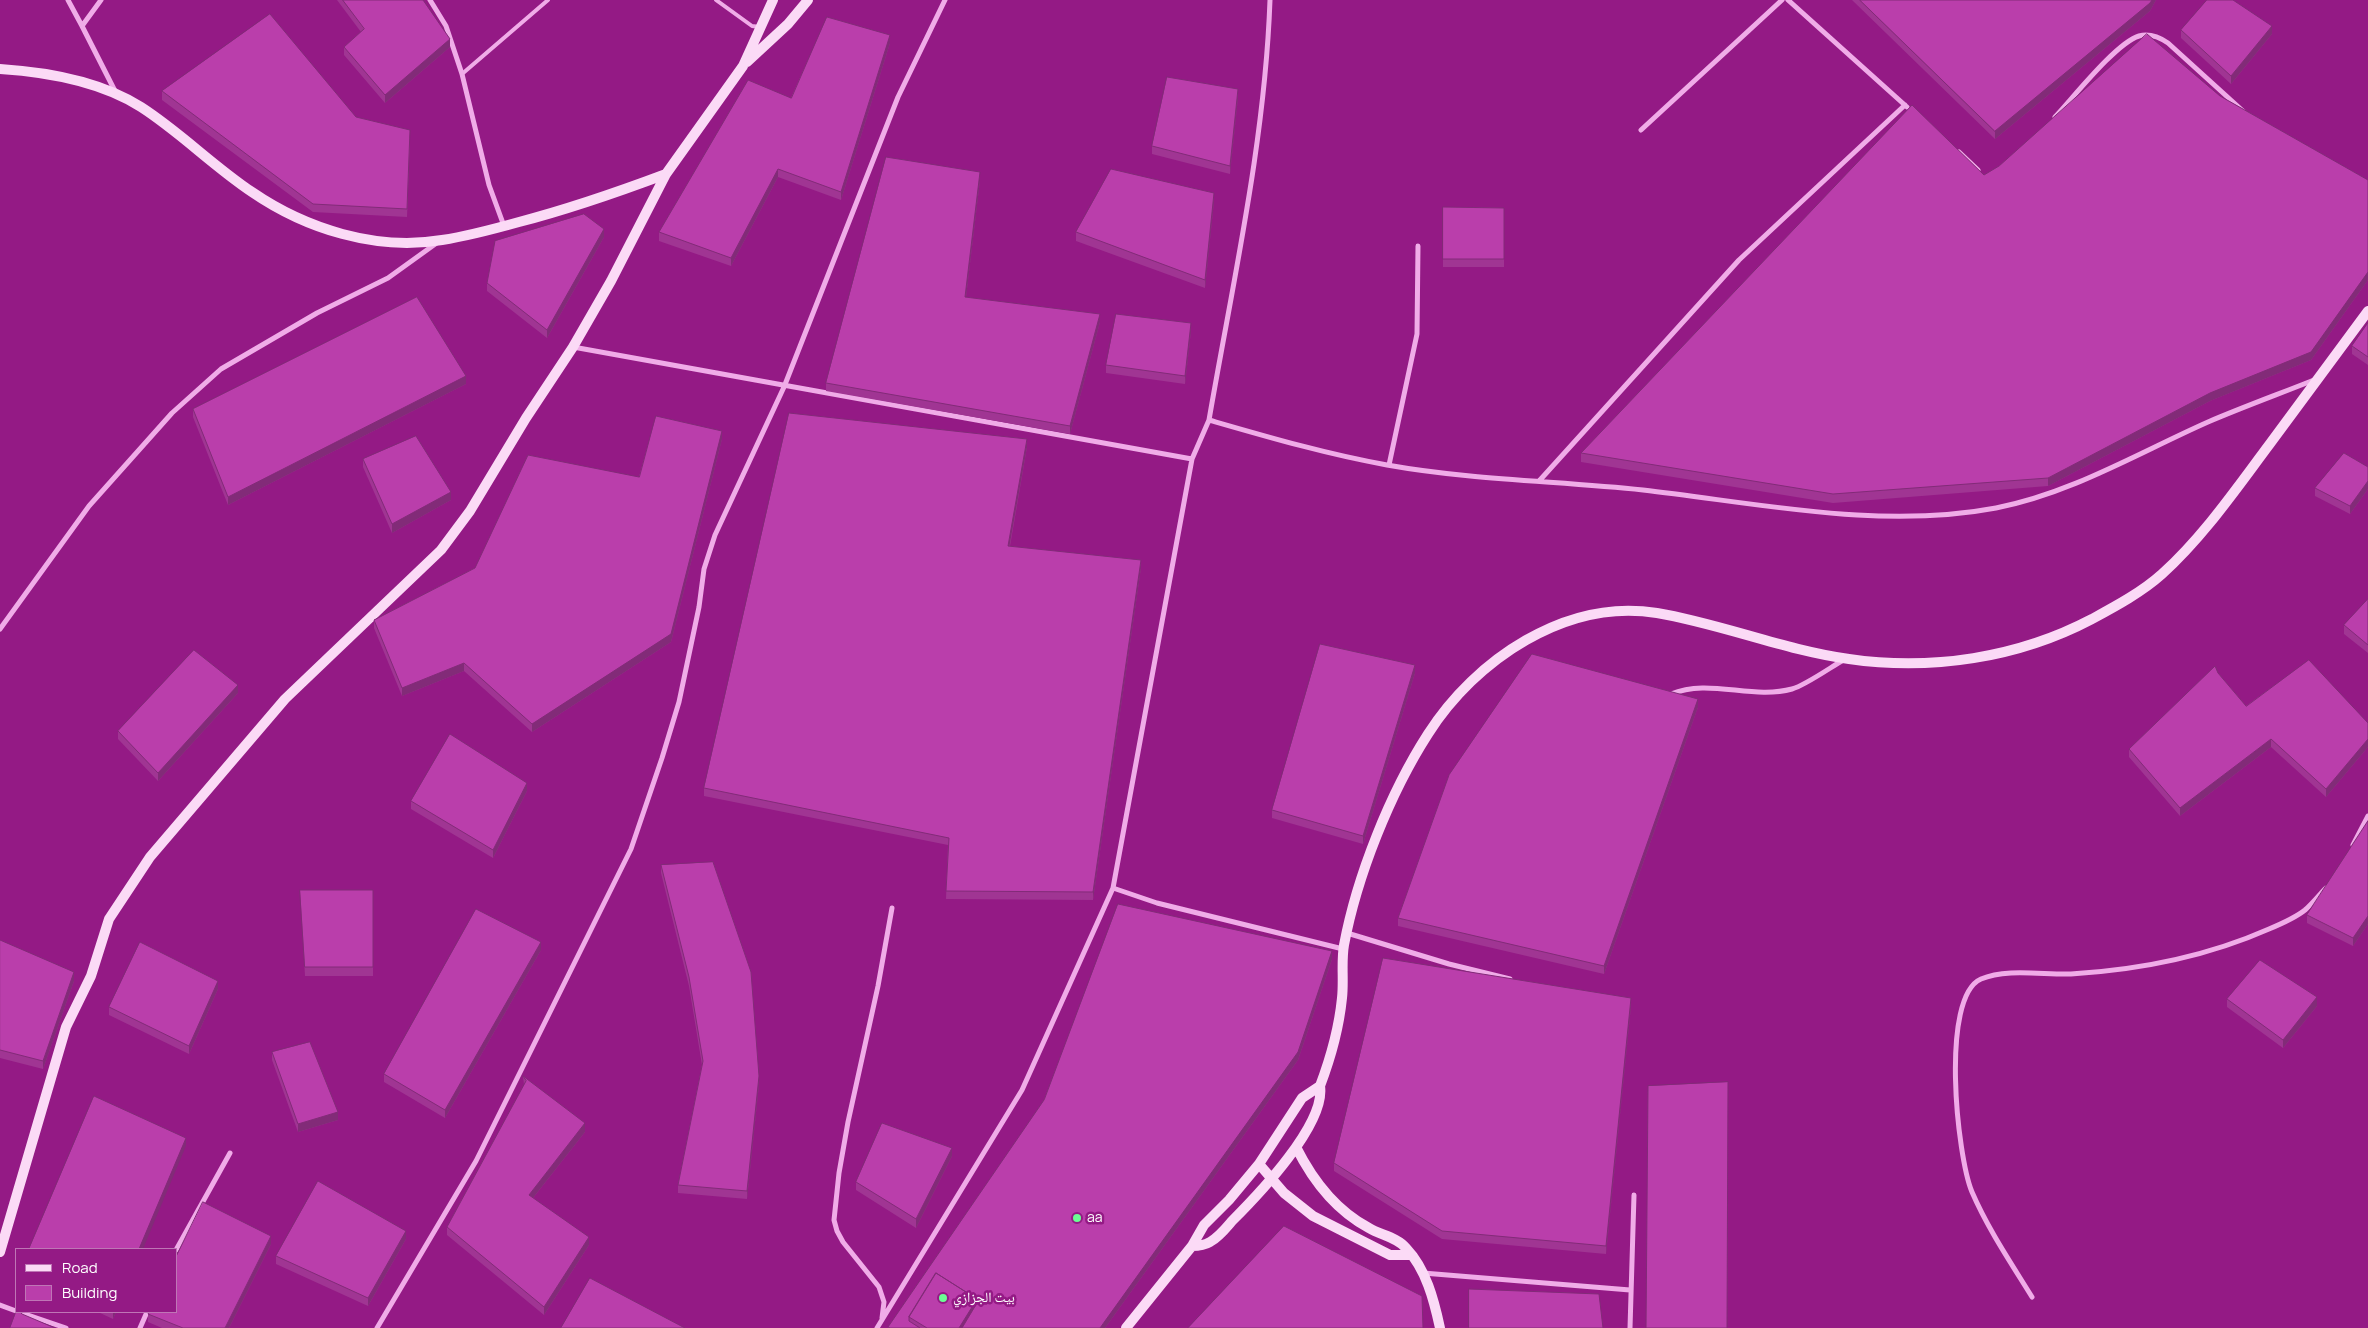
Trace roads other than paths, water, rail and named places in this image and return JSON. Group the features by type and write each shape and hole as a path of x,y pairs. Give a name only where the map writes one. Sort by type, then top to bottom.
{"street":[{"path":"68,0 116,93"},
{"path":"82,26 100,0"},
{"path":"430,0 446,26 462,74 489,184 504,226"},
{"path":"743,66 773,0"},
{"path":"0,1252 66,1027 91,976 109,920 150,857 285,699 441,550 470,512 526,418 573,347 611,280 666,174 743,66 788,24 808,0"},
{"path":"377,1328 476,1161 631,849 679,702 699,607 704,569 715,535 784,386 898,97 945,0"},
{"path":"877,1328 1022,1090 1113,888 1192,459 1209,420 1262,116 1268,57 1270,0"},
{"path":"1641,130 1782,0"},
{"path":"1788,0 1912,112"},
{"path":"2050,122 2122,46 2138,36 2150,35 2159,37 2168,43 2246,114"},
{"path":"0,69 24,70 71,79 116,93 142,107 251,192 285,213 322,228 361,238 401,242 441,240 504,226 595,200 666,174"},
{"path":"1540,480 1739,260 1905,105"},
{"path":"1956,149 1981,173"},
{"path":"0,629 89,506 172,413 221,369 317,313 388,278 441,240"},
{"path":"1389,465 1417,334 1418,246"},
{"path":"1192,1246 1204,1245 1214,1239 1272,1178 1296,1146 1317,1111 1321,1094 1320,1086 1338,1027 1344,975 1343,949 1358,890 1383,821 1404,776 1428,732 1450,704 1498,658 1525,639 1556,625 1588,616 1622,611 1655,612 1846,659 1887,663 1929,663 1971,659 2012,650 2052,637 2090,620 2127,599 2161,575 2189,546 2225,503 2368,311"},
{"path":"573,347 1192,459"},
{"path":"1209,420 1328,454 1474,477 1540,480 1642,490 1770,507 1842,514 1930,515 1970,512 1999,507 2072,486 2123,464 2207,423 2319,378"},
{"path":"1662,698 1680,690 1696,688 1759,691 1793,689 1846,659"},
{"path":"2350,851 2368,816"},
{"path":"2032,1297 1987,1222 1972,1192 1962,1157 1957,1120 1955,1070 1958,1026 1964,1001 1970,989 1979,980 2002,974 2070,974 2114,970 2222,947 2286,922 2305,910 2332,880"},
{"path":"1113,888 1157,903 1343,949"},
{"path":"881,1321 884,1302 879,1287 843,1242 834,1220 846,1130 876,995 892,908"},
{"path":"1347,933 1449,964 1515,980"},
{"path":"1126,1328 1192,1246 1204,1225 1229,1200 1259,1164 1302,1098 1320,1086"},
{"path":"1296,1146 1317,1184 1348,1216 1370,1229 1400,1242 1411,1255 1432,1293 1440,1328"},
{"path":"177,1248 230,1153"},
{"path":"1259,1164 1284,1193 1313,1216 1390,1255 1411,1255"},
{"path":"1630,1328 1634,1195"},
{"path":"1422,1273 1630,1290"},
{"path":"0,1305 15,1310"},
{"path":"23,1313 66,1328"},
{"path":"140,1328 146,1313"}],"lane":[{"path":"462,74 548,0"},
{"path":"716,0 752,26 760,27"}],"place":[{"name":"aa","path":"1077,1218"},
{"name":"بيت الجزازي","path":"943,1298"}]}
